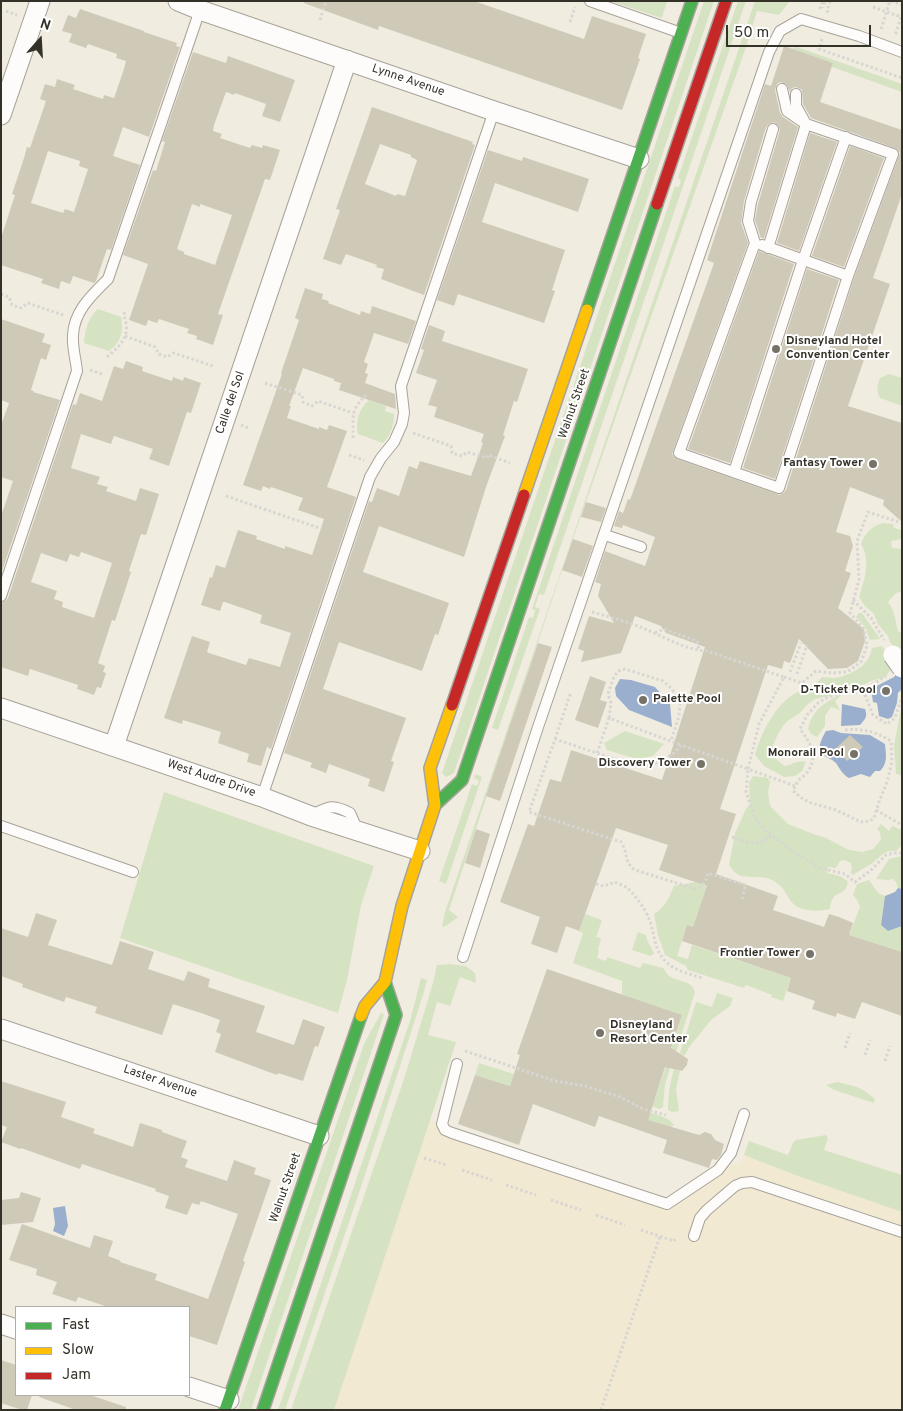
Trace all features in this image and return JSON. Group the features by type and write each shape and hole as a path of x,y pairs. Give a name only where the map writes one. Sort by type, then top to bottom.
{"street":[{"path":"1,115 40,1"},
{"name":"Lynne Avenue","path":"178,1 494,111 639,159"},
{"name":"Walnut Street","path":"227,1405 365,1006 385,982 402,906 435,805 430,768 692,1"},
{"name":"Walnut Street","path":"435,805 462,780 726,1"},
{"name":"Calle del Sol","path":"114,746 347,60"},
{"name":"West Audre Drive","path":"1,708 262,797 311,816 420,851"},
{"path":"263,1410 396,1015 385,982"},
{"name":"Laster Avenue","path":"1,1029 319,1136"},
{"path":"1,1324 15,1329"},
{"path":"190,1387 227,1405"}],"lane":[{"path":"590,1 681,33"},
{"path":"1,596 77,371 73,335 76,319 84,304 108,279 200,10"},
{"path":"464,957 537,730 768,52 780,30 801,20 902,52"},
{"path":"773,129 751,202 748,220 755,243 680,453 778,488 848,276 893,154 806,124 786,111 782,89"},
{"path":"768,248 806,124 796,106 796,94"},
{"path":"262,797 370,477 381,458 399,434 404,413 400,386 494,111"},
{"path":"734,472 803,260 846,138"},
{"path":"755,243 848,276"},
{"path":"604,535 641,547"},
{"path":"1,826 133,872"},
{"path":"457,1064 442,1124 445,1130 667,1204 718,1170 731,1153 744,1114"},
{"path":"694,1236 700,1218 707,1210 735,1186 752,1182 902,1232"}],"path":[{"path":"320,20 326,1"},
{"path":"876,43 891,1 902,5"},
{"path":"570,22 574,7"},
{"path":"873,7 901,17 891,48"},
{"path":"6,11 20,16"},
{"path":"824,33 819,49 902,78"},
{"path":"1,294 9,297 12,305 21,308 28,303 63,315"},
{"path":"107,357 118,348 125,336 126,329 123,315 125,311"},
{"path":"125,336 155,347 159,354 167,357 174,353 213,366"},
{"path":"87,369 102,374"},
{"path":"265,383 302,396 303,402 312,406 318,401 353,413"},
{"path":"353,438 353,413 366,395"},
{"path":"415,434 451,446 452,453 462,456 468,452 487,458 488,455 511,463"},
{"path":"349,455 364,460"},
{"path":"226,496 322,529"},
{"path":"580,608 644,628 668,640 802,683 816,671 847,672 861,662 867,646 864,629 850,613 859,580 858,541 868,512 902,524"},
{"path":"845,730 871,731 891,742 892,762 887,782 874,818 870,821 861,822 836,810 811,803 793,791 798,780 805,775 813,758 810,742 800,729 807,715 818,703 826,698 845,692 858,693 895,666 871,618 853,600"},
{"path":"654,633 664,629 697,641 700,650"},
{"path":"681,636 683,629"},
{"path":"790,672 801,643"},
{"path":"796,674 807,645"},
{"path":"597,752 609,718 611,703 608,694 613,679 618,671 626,668 663,681 672,689 680,703 679,716 671,741"},
{"path":"784,677 759,724 748,768 746,792 755,818 772,836 794,852 820,868 845,874 854,882 870,871 886,855 902,852"},
{"path":"863,690 873,715 887,724 895,718 902,697"},
{"path":"571,692 529,812 621,842 625,848 629,866 635,870 696,889 701,887 708,873 746,885 742,899"},
{"path":"609,718 795,786"},
{"path":"555,739 632,765 647,766 661,761 674,753 681,745"},
{"path":"876,810 902,824"},
{"path":"732,836 747,842 760,843 772,836"},
{"path":"596,884 604,886 615,882 627,888 643,907 650,920 653,940 659,953 674,968 702,978"},
{"path":"845,1048 850,1033"},
{"path":"866,1055 870,1040"},
{"path":"885,1061 890,1046"},
{"path":"462,1050 555,1081 585,1086 620,1097 644,1109 666,1115"},
{"path":"424,1158 446,1165"},
{"path":"462,1170 492,1180"},
{"path":"506,1185 536,1195"},
{"path":"551,1200 581,1210"},
{"path":"596,1215 625,1225"},
{"path":"640,1230 674,1241 675,1239"},
{"path":"601,1410 660,1236"}],"shaded area":[{"path":"419,1117 674,1202 702,1178 732,1165 742,1163 744,1155 795,1175 902,1212 902,1410 320,1410"}],"green space":[{"path":"609,1 667,1 662,18"},
{"path":"704,1 714,1 454,773 446,777 442,773"},
{"path":"738,1 746,1 544,595 539,594 535,607 540,609 498,730 492,728 529,617 533,618 535,610 532,609 675,186 679,187 681,180 678,178"},
{"path":"755,1 790,1 779,15 757,11 562,570 449,910 458,917 442,927 445,912"},
{"path":"797,47 902,84 902,92 832,67 833,63 790,49"},
{"path":"98,309 121,317 121,336 109,351 84,343 88,324"},
{"path":"889,374 902,378 902,406 880,398 877,388 878,383 880,378"},
{"path":"369,400 386,406 385,411 394,414 392,430 383,443 358,434 357,424 359,416"},
{"path":"883,523 893,524 894,528 902,530 902,539 891,541 892,548 902,549 902,592 896,594 888,602 898,631 902,633 902,660 888,636 878,624 874,614 859,597 865,577 866,563 866,556 861,544 869,530"},
{"path":"859,613 862,613 880,639 870,640 865,627 856,617"},
{"path":"882,646 894,666 885,677 871,681 854,690 844,689 829,696 815,699 800,713 786,722 779,732 773,745 774,757 784,766 803,761 806,762 802,771 795,776 784,777 764,766 755,755 765,729 782,704 796,693 808,690 822,677 834,678 855,671 868,660 872,648"},
{"path":"843,693 835,701 840,710 831,707 825,716 825,726 817,737 811,734 808,729 813,716 825,703"},
{"path":"902,703 902,775 896,774 894,746"},
{"path":"625,731 664,744 653,756 637,759 607,750 604,743"},
{"path":"476,774 482,777 446,884 439,881 472,784 477,786 479,781 474,778"},
{"path":"753,776 768,778 770,782 768,792 770,806 788,824 826,838 849,850 862,852 873,849 881,840 880,832 877,829 881,824 889,831 892,826 902,830 902,845 896,851 888,851 853,875 850,873 852,869 851,863 844,860 840,861 836,868 828,867 827,873 841,877 848,882 844,890 833,898 830,909 814,911 798,907 793,904 775,882 763,877 741,876 729,865 735,833 750,804 749,783"},
{"path":"164,792 374,866 361,905 347,980 338,1013 120,938"},
{"path":"902,856 902,889 898,888 893,879 876,879 889,859"},
{"path":"869,880 878,893 885,896 881,925 888,931 902,926 902,952 849,935 860,907 853,895 857,884"},
{"path":"696,882 707,887 693,927 687,926 677,956 688,959 692,945 791,978 783,1001 746,985 744,988 688,970 686,966 665,955 658,935 654,914 666,902 674,886"},
{"path":"585,914 602,920 596,937 601,938 597,958 606,961 607,957 640,968 643,963 663,968 668,975 688,983 693,988 695,992 676,1052 671,1050 682,1015 622,995 622,981 573,963 583,933 579,931"},
{"path":"638,932 646,935 654,953 651,956 632,950"},
{"path":"437,965 466,966 475,973 476,983 460,977 450,1006 437,1002 428,1035 456,1042 334,1410 291,1410 404,1079"},
{"path":"421,978 427,980 424,992 361,1187 285,1410 278,1410 410,1021"},
{"path":"717,993 733,998 730,1006 712,1019 684,1056 680,1053 696,1002 712,1007"},
{"path":"381,1013 384,1014 251,1410 238,1410 364,1044"},
{"path":"479,1063 514,1074 510,1086 475,1075"},
{"path":"666,1066 670,1068 665,1085 663,1107 660,1109 640,1102 630,1091 655,1099"},
{"path":"674,1069 680,1071 676,1089 679,1111 672,1112 668,1110 668,1105"},
{"path":"837,1082 853,1086 870,1094 875,1099 874,1103 834,1090 826,1085"},
{"path":"642,1111 668,1119 674,1125 671,1127 671,1131 628,1114"},
{"path":"826,1135 828,1138 824,1150 902,1175 902,1212 795,1175 744,1155 749,1141 788,1155 796,1140"}],"water":[{"name":"D-Ticket Pool","path":"902,667 902,689 898,693 892,717 888,719 879,716 877,703 873,702 871,689 894,677"},
{"name":"Palette Pool","path":"620,679 655,687 670,704 672,727 629,710 616,696 615,688"},
{"path":"842,704 865,709 866,716 860,725 841,726"},
{"name":"Monorail Pool","path":"833,730 841,733 870,735 885,744 886,759 883,768 880,771 875,771 870,777 861,774 849,778 836,763 820,751 820,744 826,731"},
{"path":"898,888 902,889 902,926 888,931 881,925 885,896 895,892"},
{"path":"65,1206 68,1226 64,1236 53,1231 55,1224 53,1208"}],"building":[{"path":"304,1 474,1 584,39 592,16 646,34 638,58 640,59 622,110 379,26 378,30 304,3"},
{"path":"80,9 177,43 176,46 180,47 149,137 123,127 113,156 140,165 111,250 107,249 96,281 94,283 73,276 70,284 61,281 59,289 41,283 43,279 1,265 1,238 15,195 12,194 27,147 30,148 46,101 40,99 45,84 55,87 57,79 75,85 73,89 103,99 104,95 114,98 124,69 126,61 116,58 117,54 88,44 86,48 69,42 72,34 62,31 68,15 76,18","holes":["48,151 80,161 79,166 88,169 74,212 65,209 63,213 31,203"]},
{"path":"784,46 833,63 820,102 902,130 902,194 873,278 890,284 848,406 902,423 902,522 883,505 884,500 850,487 836,532 850,536 853,546 845,571 851,573 838,608 864,629 865,641 858,661 847,668 828,669 799,639 790,663 784,661 782,669 768,665 720,809 736,814 716,874 778,896 773,910 824,927 829,914 839,917 853,923 849,935 902,952 902,1016 862,1002 855,1019 837,1013 836,1017 812,1009 815,1001 787,991 791,978 682,941 687,925 693,927 707,886 659,870 668,845 616,828 579,931 566,926 557,953 531,944 540,917 500,902 528,824 534,826 550,779 561,782 571,750 662,780 705,647 666,633 661,626 635,616 621,653 581,662 584,651 578,649 589,616 614,623 598,596 601,584 595,582 605,551 645,566 655,537 623,525 622,528 614,526 619,511 623,513 628,499 630,500 714,263 707,260 765,84 771,86","holes":["781,82 787,85 790,92 792,88 796,87 802,90 803,104 811,118 895,148 900,153 854,278 786,490 780,495 677,459 672,454 748,243 741,223 744,201 766,127 774,122 780,130 755,220 761,238 764,238 798,127 780,113 775,90 777,84"]},
{"path":"193,52 226,63 228,56 295,80 280,122 262,116 266,104 235,93 234,95 226,92 214,125 213,131 222,134 220,138 250,148 252,145 262,148 263,145 280,150 270,180 265,179 218,314 223,315 213,345 196,339 197,336 187,333 189,329 159,319 157,323 148,320 146,326 129,320 148,264 123,255 153,170 156,171 165,142 162,141","holes":["192,204 200,207 200,204 232,215 215,265 184,254 184,252 177,249"]},
{"path":"372,107 473,142 472,144 475,145 424,295 381,279 384,269 376,267 377,265 346,254 341,265 323,259 340,210 336,209","holes":["380,144 411,155 411,157 417,160 405,196 397,194 396,196 365,184"]},
{"path":"810,133 837,142 799,251 777,243"},
{"path":"850,146 884,158 844,267 812,256"},
{"path":"488,150 522,161 523,157 589,179 578,212 495,183 482,222 565,250 552,290 555,291 544,323 458,294 454,306 437,300"},
{"path":"759,251 794,264 730,463 688,449"},
{"path":"807,269 839,280 775,479 743,468"},
{"path":"305,288 323,294 322,299 329,301 328,303 360,315 361,311 370,314 372,306 416,321 408,344 374,333 364,362 368,364 365,373 368,374 365,383 395,394 396,409 339,390 341,383 303,368 289,406 291,406 287,418 319,429 319,427 327,430 329,425 347,431 327,487 356,497 271,749 267,747 261,766 247,762 249,754 218,743 221,732 183,720 182,724 164,718 192,636 210,642 207,652 209,653 246,665 249,658 280,667 291,633 260,623 262,615 225,602 223,602 220,611 201,605 216,565 225,568 238,530 257,536 256,539 285,549 285,546 312,555 324,519 298,510 303,498 271,487 270,489 263,486 261,491 243,485 299,320 295,318"},
{"path":"1,319 45,334 42,342 51,345 46,360 41,358 31,390 60,400 1,574 1,516 13,481 1,477 1,425 9,403 1,400"},
{"path":"429,325 445,331 442,341 528,369 517,402 514,401 503,435 505,436 486,487 464,557 379,526 363,572 449,603 438,635 435,634 422,671 339,642 323,689 406,718 391,761 394,762 384,792 368,786 370,779 329,764 326,773 310,767 312,763 284,753 369,501 372,502 377,488 399,496 409,466 417,469 420,461 471,476 483,443 481,442 484,434 434,417 437,407 428,405 437,380 416,373 424,350 421,349"},
{"path":"126,361 143,367 142,371 172,381 173,377 183,381 184,377 201,383 191,413 187,412 169,466 149,459 153,449 114,436 111,444 81,434 71,468 100,477 97,484 108,487 106,491 136,501 140,488 159,494 146,535 141,534 115,621 112,620 98,663 105,666 103,672 106,673 101,688 97,687 94,695 77,689 78,685 30,669 28,676 1,667 1,603 8,598 73,404 76,405 80,393 102,401 114,366 123,369","holes":["81,552 112,563 94,618 62,607 63,602 54,599 57,591 31,582 41,553 67,562 70,554 79,557"]},
{"path":"586,502 606,508 601,522 581,517"},
{"path":"573,539 593,546 582,577 562,570"},
{"path":"538,643 552,647 500,801 486,796"},
{"path":"590,676 606,682 600,700 607,702 598,728 575,720"},
{"path":"850,735 863,747 847,761 836,748"},
{"path":"476,829 490,834 480,868 465,863"},
{"path":"36,913 57,920 48,945 112,965 120,941 154,952 148,969 184,981 188,971 210,979 208,987 265,1006 256,1032 294,1045 303,1019 325,1027 318,1047 315,1046 303,1081 278,1073 277,1075 215,1052 221,1034 216,1032 220,1020 204,1014 173,1004 162,1035 95,1013 97,1007 66,997 64,1002 22,987 23,984 1,976 1,928 28,937"},
{"path":"547,969 682,1015 671,1048 688,1059 687,1065 682,1071 665,1067 648,1120 699,1135 705,1132 711,1134 715,1140 724,1144 721,1155 717,1160 712,1159 709,1168 663,1153 667,1140 599,1116 595,1127 533,1104 519,1145 458,1124 475,1075 510,1086 520,1055 517,1054"},
{"path":"1,1081 66,1102 61,1117 95,1129 93,1133 133,1147 140,1123 187,1141 181,1157 188,1160 185,1167 227,1181 234,1160 256,1168 254,1174 271,1180 217,1345 190,1336 190,1306 105,1306 78,1297 76,1302 52,1294 57,1282 36,1275 37,1269 9,1260 22,1224 90,1248 94,1235 113,1241 108,1256 157,1274 155,1280 208,1299 238,1214 201,1201 199,1205 192,1203 187,1215 165,1208 169,1196 155,1191 156,1189 82,1164 80,1169 1,1142 7,1127 1,1125"},
{"path":"21,1192 41,1198 33,1222 1,1225 1,1200 19,1198"},
{"path":"1,1360 15,1365 15,1396 32,1396 27,1410 1,1403"},
{"path":"93,1396 126,1407 126,1410 76,1410 39,1397"}],"traffic: fast":[{"path":"587,310 692,1"},
{"path":"435,805 462,780 657,204"},
{"path":"263,1410 396,1015 385,982"},
{"path":"225,1410 361,1016"}],"traffic: slow":[{"path":"524,495 587,310"},
{"path":"361,1016 365,1006 385,982 402,906 435,805 430,768 452,705"}],"traffic: jam":[{"path":"657,204 726,1"},
{"path":"452,705 524,495"}],"place":[{"name":"Disneyland Hotel Convention Center","path":"776,349"},
{"name":"Fantasy Tower","path":"873,464"},
{"name":"D-Ticket Pool","path":"886,691"},
{"name":"Palette Pool","path":"643,700"},
{"name":"Monorail Pool","path":"854,754"},
{"name":"Discovery Tower","path":"701,764"},
{"name":"Frontier Tower","path":"810,954"},
{"name":"Disneyland Resort Center","path":"600,1033"}]}
